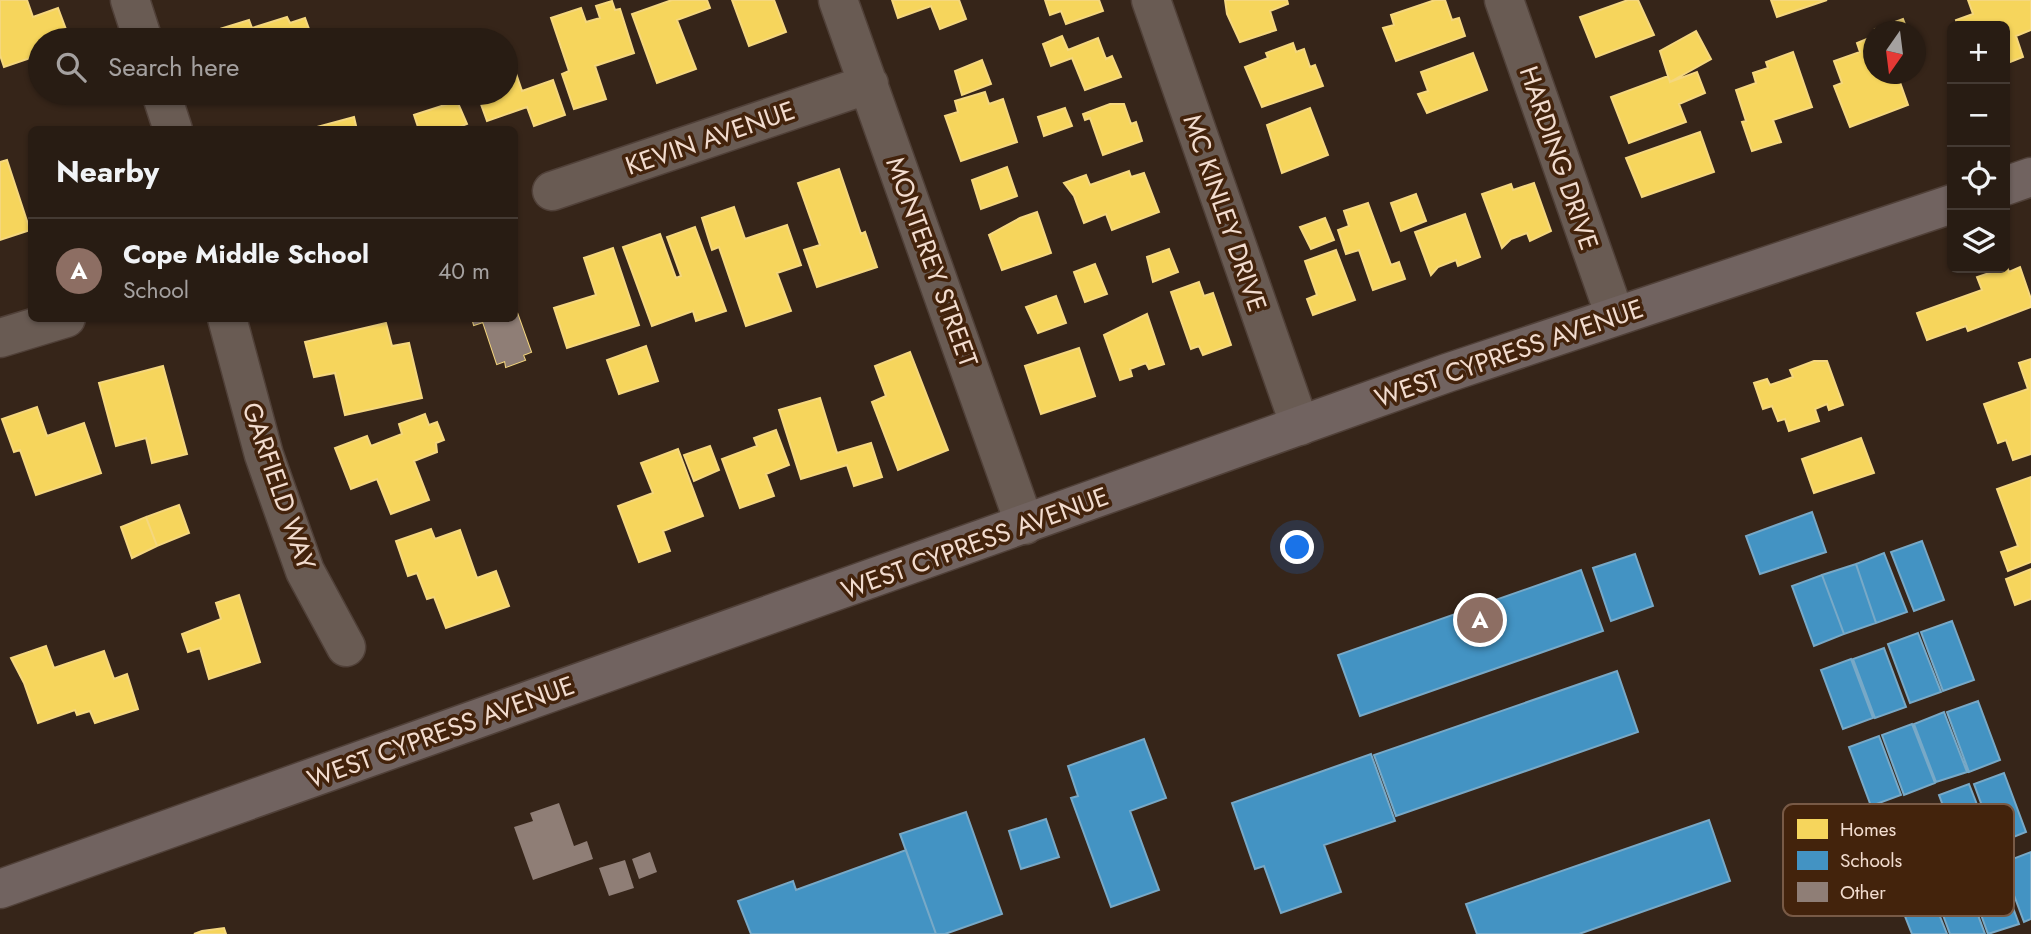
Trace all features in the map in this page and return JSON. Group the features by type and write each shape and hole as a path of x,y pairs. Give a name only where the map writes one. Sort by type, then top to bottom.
{"main road":[{"path":"2010,184 2031,177"},
{"name":"WEST CYPRESS AVENUE","path":"0,889 1447,373 1947,206"}],"street":[{"path":"130,0 139,28"},
{"name":"MONTEREY STREET","path":"838,0 1025,525"},
{"name":"MC KINLEY DRIVE","path":"1151,0 1300,426"},
{"name":"HARDING DRIVE","path":"1504,0 1615,316"},
{"name":"KEVIN AVENUE","path":"552,191 869,84"},
{"path":"165,105 172,126"},
{"path":"0,338 53,322"},
{"name":"GARFIELD WAY","path":"228,322 264,454 305,571 346,647"}],"building: Homes":[{"path":"0,0 27,0 33,17 58,8 66,28 28,28 28,59 4,67 0,55"},
{"path":"672,0 707,0 710,8 677,20 696,69 657,83 632,14"},
{"path":"732,0 774,0 786,32 749,46"},
{"path":"892,0 959,0 966,19 940,29 931,6 898,18"},
{"path":"1045,0 1099,0 1103,11 1066,24 1061,11 1050,15"},
{"path":"1225,0 1287,0 1288,4 1270,11 1276,30 1240,42 1227,14"},
{"path":"1435,0 1445,0 1452,20 1459,18 1465,36 1396,61 1383,28 1394,25 1391,15"},
{"path":"1628,0 1638,0 1654,35 1596,57 1580,17"},
{"path":"1771,0 1827,0 1777,17"},
{"path":"1968,0 2031,0 2031,30 2016,36 2023,57 2010,62 2010,21 1956,21 1973,14"},
{"path":"612,1 615,10 620,9 634,53 595,66 606,99 574,109 562,74 569,71 551,18 581,8 586,22 600,18 596,6"},
{"path":"287,17 290,23 305,18 309,28 252,28"},
{"path":"249,20 252,28 223,28"},
{"path":"1696,31 1711,59 1670,82 1660,51"},
{"path":"1062,36 1068,50 1098,38 1106,59 1112,56 1121,77 1085,90 1072,58 1051,66 1043,44"},
{"path":"1863,41 1863,84 1901,84 1908,105 1850,127 1834,86 1842,83 1834,61 1860,52 1857,43"},
{"path":"1293,43 1296,52 1304,49 1310,67 1315,65 1323,86 1262,107 1245,67 1268,58 1266,53"},
{"path":"1793,52 1812,107 1773,120 1781,142 1752,151 1742,122 1746,121 1736,90 1756,83 1753,73 1768,68 1766,62"},
{"path":"1473,53 1487,90 1427,113 1418,94 1428,91 1421,72"},
{"path":"982,60 991,84 962,95 955,71"},
{"path":"1697,72 1705,93 1679,104 1686,122 1629,143 1611,97 1668,76 1670,82"},
{"path":"518,79 522,91 553,80 565,115 534,126 527,107 487,121 481,105 518,105"},
{"path":"985,92 989,104 1003,99 1017,142 961,161 945,116 958,112 955,101"},
{"path":"1110,104 1124,104 1131,124 1136,122 1142,141 1103,155 1090,118 1085,120 1083,114"},
{"path":"445,105 459,105 467,124 418,126 414,115"},
{"path":"1065,108 1072,126 1044,136 1038,117"},
{"path":"1310,108 1328,155 1282,173 1267,125"},
{"path":"354,117 356,126 321,126"},
{"path":"1700,132 1714,172 1642,197 1626,158"},
{"path":"7,160 28,231 0,240 0,162"},
{"path":"1007,167 1017,196 981,209 972,180"},
{"path":"839,169 861,234 865,232 877,267 817,287 804,250 820,245 798,183"},
{"path":"1129,171 1131,177 1144,173 1159,212 1112,230 1106,214 1084,223 1074,196 1064,183 1086,175 1090,185"},
{"path":"1534,183 1551,231 1530,241 1527,233 1511,239 1502,248 1482,194 1511,184 1513,190"},
{"path":"1416,194 1426,221 1401,231 1391,203"},
{"path":"1368,203 1391,265 1399,262 1405,279 1373,290 1359,250 1346,254 1338,230 1349,226 1344,211"},
{"path":"734,207 745,239 787,225 801,265 777,273 791,311 746,326 719,247 712,250 702,218"},
{"path":"1037,212 1051,253 1002,270 989,235"},
{"path":"1465,214 1480,257 1458,266 1456,260 1438,267 1431,275 1415,232"},
{"path":"1325,218 1334,240 1311,249 1300,227"},
{"path":"695,227 726,311 696,321 693,311 652,326 623,247 660,234 676,278 681,276 667,237"},
{"path":"613,248 639,325 567,348 554,308 596,295 584,258"},
{"path":"1169,249 1178,272 1153,282 1147,257"},
{"path":"1336,250 1355,300 1313,315 1307,299 1317,295 1305,261"},
{"path":"1095,264 1107,294 1085,302 1074,272"},
{"path":"2020,267 2031,299 2031,307 1968,331 1966,326 1927,340 1917,313 1982,290 1977,277 1989,273 2010,273"},
{"path":"1199,282 1204,296 1213,293 1231,345 1203,355 1199,346 1191,349 1171,292"},
{"path":"1056,296 1066,323 1038,333 1026,307"},
{"path":"1147,314 1164,364 1149,369 1146,363 1130,369 1132,376 1120,380 1104,335"},
{"path":"518,315 531,352 523,355 525,360 506,367 505,361 497,364 483,322 518,322"},
{"path":"386,323 392,346 409,343 422,398 345,415 335,373 314,377 305,342"},
{"path":"646,346 658,381 619,394 607,360"},
{"path":"1079,348 1095,396 1041,414 1025,366"},
{"path":"910,352 948,450 898,470 872,402 886,396 875,366"},
{"path":"2031,359 2031,454 2013,460 2006,440 1998,443 1984,404 2028,389 2019,363"},
{"path":"1814,361 1827,361 1843,405 1829,410 1827,404 1815,409 1819,421 1789,431 1785,419 1778,421 1772,406 1763,409 1754,383 1767,379 1770,385 1793,377 1790,370"},
{"path":"163,366 187,454 152,463 146,438 116,446 99,383"},
{"path":"820,398 837,453 871,443 882,477 854,486 847,465 801,479 779,410"},
{"path":"37,407 47,436 84,423 101,473 36,495 20,450 14,452 2,419"},
{"path":"425,414 429,425 437,422 444,440 436,443 437,452 414,461 429,500 391,514 377,479 351,489 335,448 367,436 371,446 402,434 399,424"},
{"path":"776,430 789,465 766,474 774,496 740,508 722,459 757,446 754,438"},
{"path":"1861,438 1874,473 1814,493 1802,459"},
{"path":"710,446 719,470 694,481 684,455"},
{"path":"678,449 703,516 663,531 670,551 639,562 618,506 653,493 641,463"},
{"path":"2031,477 2031,562 2008,571 2001,552 2018,546 1997,489"},
{"path":"179,505 189,533 157,546 146,517"},
{"path":"146,517 157,546 132,558 121,527"},
{"path":"431,529 435,539 460,530 477,578 496,571 509,606 446,628 434,597 427,599 417,573 408,576 396,541"},
{"path":"2031,569 2031,599 2015,605 2006,579"},
{"path":"239,595 260,662 209,679 200,648 188,652 182,634 221,619 216,603"},
{"path":"46,646 54,668 104,651 114,679 127,674 138,709 95,723 90,711 77,715 75,710 38,723 24,683 11,658"},
{"path":"224,928 226,934 194,934 202,931"}],"building: Schools":[{"path":"1812,512 1826,552 1760,574 1746,536"},
{"path":"1922,541 1944,600 1914,611 1891,552"},
{"path":"1884,553 1907,612 1876,623 1856,564"},
{"path":"1635,554 1653,606 1611,621 1593,568"},
{"path":"1856,564 1876,623 1844,634 1822,575"},
{"path":"1581,570 1603,631 1360,716 1338,655"},
{"path":"1822,575 1844,634 1814,646 1792,586"},
{"path":"1952,621 1974,680 1943,691 1921,632"},
{"path":"1918,633 1941,692 1910,703 1888,644"},
{"path":"1884,648 1906,707 1875,718 1853,659"},
{"path":"1851,659 1873,718 1843,729 1821,670"},
{"path":"1617,671 1638,732 1396,816 1374,755"},
{"path":"1978,701 2000,760 1969,772 1947,712"},
{"path":"1944,712 1967,772 1936,782 1914,724"},
{"path":"1912,724 1935,783 1904,795 1882,735"},
{"path":"1879,736 1901,795 1870,804 1849,747"},
{"path":"1144,739 1166,798 1130,811 1159,890 1111,907 1071,798 1078,796 1068,766"},
{"path":"1371,754 1395,821 1324,845 1341,892 1281,913 1264,866 1255,869 1232,803"},
{"path":"2004,773 2026,832 2014,837 2014,804 1981,804 1974,784"},
{"path":"1969,784 1977,804 1942,804 1939,795"},
{"path":"966,812 1002,914 945,934 936,934 900,834"},
{"path":"1046,819 1059,857 1021,869 1009,831"},
{"path":"1709,820 1730,881 1579,934 1477,934 1466,904"},
{"path":"906,850 936,934 751,934 738,901 793,881 796,890"},
{"path":"2031,852 2031,919 2024,922 2014,895 2014,858"},
{"path":"2014,910 2019,924 1988,934 1981,916 2014,916"},
{"path":"1905,916 1940,916 1947,934 1912,934"},
{"path":"1943,916 1978,916 1985,934 1950,934"}],"building: Other":[{"path":"518,315 531,352 523,355 525,360 506,367 505,361 497,364 483,322 518,322"},
{"path":"559,803 574,846 587,841 593,859 533,880 514,827 533,821 530,813"},
{"path":"650,852 657,872 639,879 632,859"},
{"path":"625,860 634,888 609,896 599,868"}],"place":[{"name":"Cope Middle School","path":"1480,620"}]}
